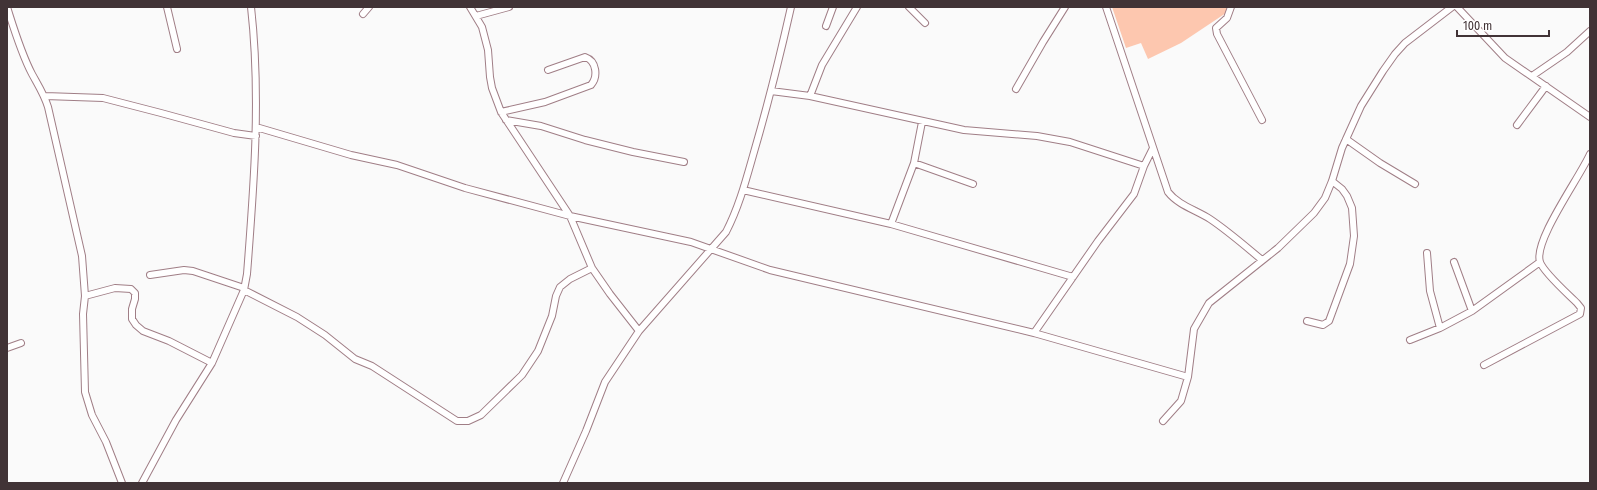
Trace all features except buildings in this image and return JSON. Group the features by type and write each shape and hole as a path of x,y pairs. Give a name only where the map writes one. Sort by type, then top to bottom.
{"street":[{"path":"7,7 19,44 32,74 45,96 82,256 85,296 83,322 85,392 92,415 106,442 122,483"},
{"path":"167,7 177,48"},
{"path":"142,483 176,420 212,363 244,289 247,274 256,136 256,54 251,7"},
{"path":"363,14 369,7"},
{"path":"470,7 482,27 488,50 492,88 501,112 570,216 592,268 638,331"},
{"path":"476,16 510,7"},
{"path":"563,483 586,431 605,382 638,331 726,232 734,218 771,91 791,7"},
{"path":"826,26 833,7"},
{"path":"810,96 822,65 857,7"},
{"path":"909,7 925,23"},
{"path":"1016,88 1066,7"},
{"path":"1106,7 1168,192 1171,197 1200,212 1223,227 1262,260"},
{"path":"1231,7 1227,18 1216,28 1217,34 1262,120"},
{"path":"1163,420 1181,401 1188,376 1194,330 1209,303 1278,248 1314,213 1325,198 1346,139 1361,106 1395,54 1405,43 1452,7"},
{"path":"1457,7 1505,58 1590,118"},
{"path":"1532,76 1567,52 1590,31"},
{"path":"501,112 546,102 591,85 596,74 593,64 589,58 585,57 548,70"},
{"path":"1517,125 1546,86"},
{"path":"771,91 810,96 922,122 964,130 1037,136 1070,142 1144,166"},
{"path":"45,96 103,98 162,112 234,133 256,136"},
{"path":"506,120 541,126 585,140 633,152 684,162"},
{"path":"891,224 914,163 922,122"},
{"path":"256,127 350,155 397,165 465,188 570,216 691,242 770,270 1034,333 1188,376"},
{"path":"1346,139 1380,163 1415,184"},
{"path":"1034,333 1098,241 1134,194 1144,166 1153,148"},
{"path":"1484,365 1580,314 1581,308 1544,269 1540,262 1541,247 1546,232 1590,154"},
{"path":"914,163 973,184"},
{"path":"1307,321 1323,325 1329,321 1350,264 1353,249 1354,230 1352,208 1342,189 1332,181"},
{"path":"743,190 891,224 1073,277"},
{"path":"1427,253 1430,291 1440,328"},
{"path":"1454,262 1472,311"},
{"path":"1410,340 1440,328 1472,311 1540,262"},
{"path":"150,275 193,271 244,289 296,317 324,335 355,359 372,366 457,421 468,421 481,415 522,375 538,351 552,316 556,296 560,287 570,279 592,268"},
{"path":"85,296 115,288 130,289 135,293 132,319 136,325 143,331 169,341 212,363"},
{"path":"7,348 22,343"}],"shaded area":[{"path":"1112,7 1227,7 1229,11 1181,43 1148,59 1141,43 1126,48"}]}
